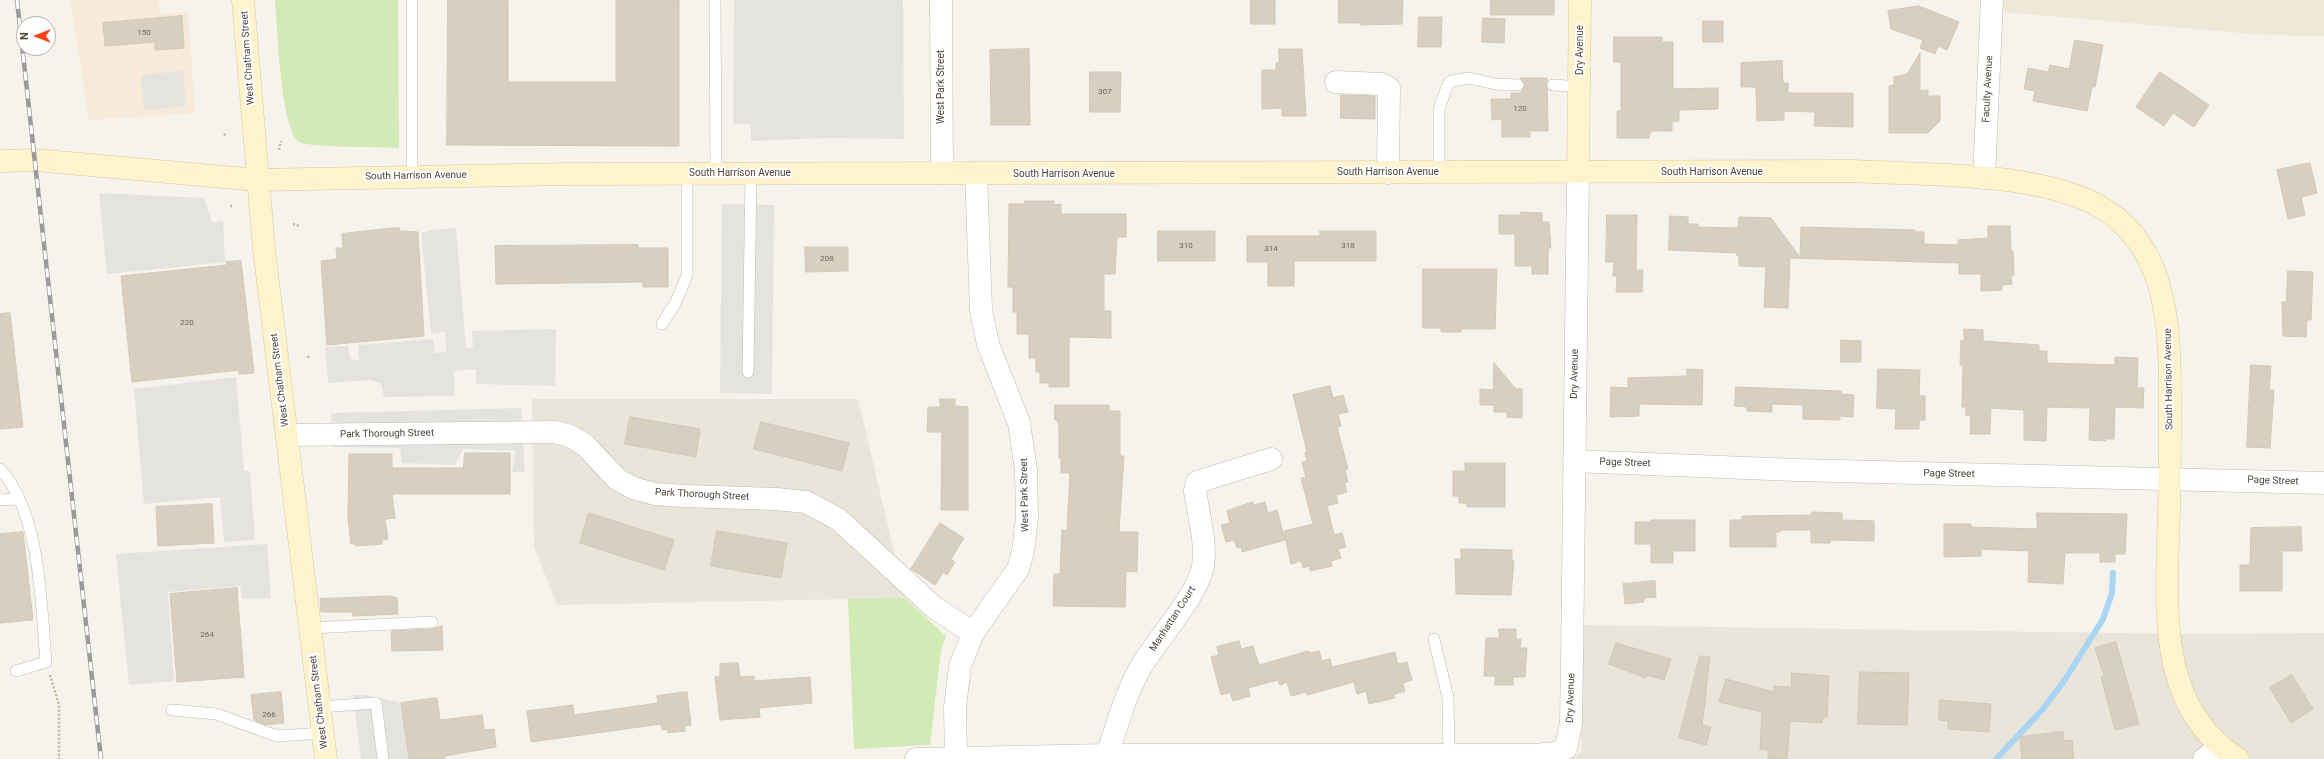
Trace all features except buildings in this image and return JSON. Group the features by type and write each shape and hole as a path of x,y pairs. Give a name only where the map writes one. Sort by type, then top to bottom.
{"street":[{"name":"West Chatham Street","path":"243,0 258,180 326,759"},
{"name":"West Park Street","path":"941,0 942,173"},
{"name":"Dry Avenue","path":"1572,753 1571,723 1580,0"},
{"name":"Faculty Avenue","path":"1984,178 1992,0"},
{"path":"1336,82 1382,84 1389,88 1388,173"},
{"name":"South Harrison Avenue","path":"0,161 35,160 258,180 412,176 688,174 1854,171 1984,178 2037,186 2081,198 2113,216 2134,236 2144,250 2159,284 2165,302 2168,328 2170,479 2167,584 2169,642 2182,692 2192,714 2203,731 2211,753 2238,759"},
{"name":"West Park Street","path":"956,758 956,689 960,666 973,633 1018,568 1023,552 1027,517 1026,470 1019,423 988,344 982,316 976,173"},
{"name":"Park Thorough Street","path":"287,435 554,432 570,436 585,445 617,479 633,488 655,494 678,496 776,499 806,502 838,519 936,608 973,633"},
{"name":"Manhattan Court","path":"1107,756 1129,692 1141,667 1190,594 1200,575 1203,552 1195,491 1197,482 1271,459"},
{"name":"Page Street","path":"1574,461 1795,470 2324,483"},
{"path":"916,759 1107,756 1449,756 1545,755 1555,753 1572,753"}],"lane":[{"path":"412,0 412,176"},
{"path":"715,0 716,174"},
{"path":"1439,172 1439,109 1448,84 1451,81 1469,78 1495,84 1518,85"},
{"path":"1553,85 1580,87"},
{"path":"662,324 676,302 686,275 688,174"},
{"path":"748,372 751,174"},
{"path":"0,469 10,480 27,518 34,544 46,662 16,671"},
{"path":"0,500 18,499"},
{"path":"310,628 432,622"},
{"path":"1434,639 1448,698 1449,756"},
{"path":"320,707 376,703 383,759"},
{"path":"172,710 216,714 277,736 323,733"}],"path":[{"path":"279,150 280,141"},
{"path":"293,224 299,226"},
{"path":"46,662 59,705 59,759"}],"shaded area":[{"path":"70,0 159,0 160,14 188,12 195,113 89,120"},
{"path":"734,0 903,0 904,139 826,138 751,141 751,124 733,124"},
{"path":"1992,0 2324,0 2324,36 2263,35 1993,11"},
{"path":"183,70 186,106 144,110 141,76"},
{"path":"99,193 204,198 212,222 223,221 225,262 107,274"},
{"path":"722,204 774,205 772,394 720,393"},
{"path":"456,228 466,349 473,348 472,331 556,329 555,386 476,384 476,369 454,371 455,396 384,397 381,383 370,380 328,383 325,347 348,346 350,359 359,360 358,345 433,339 435,353 446,352 445,332 431,334 421,233 432,230"},
{"path":"236,377 244,471 250,471 255,540 224,542 220,497 144,504 134,389"},
{"path":"532,399 858,399 905,598 557,605 534,547"},
{"path":"521,408 525,472 512,472 516,451 463,449 455,465 402,463 400,448 332,447 331,413"},
{"path":"267,544 271,598 242,599 240,586 168,592 174,681 129,685 116,554"},
{"path":"1583,625 2185,634 2324,633 2324,759 1567,759 1581,753"},
{"path":"353,695 367,695 401,703 409,759 361,759"}],"green space":[{"path":"275,0 398,0 399,148 331,146 299,142 293,134 284,99"},
{"path":"905,598 946,636 941,651 930,745 854,749 848,599"}],"waterway":[{"path":"1996,759 2043,709 2064,681 2103,619 2112,593 2113,573"}],"railway":[{"path":"17,0 101,759"}]}
